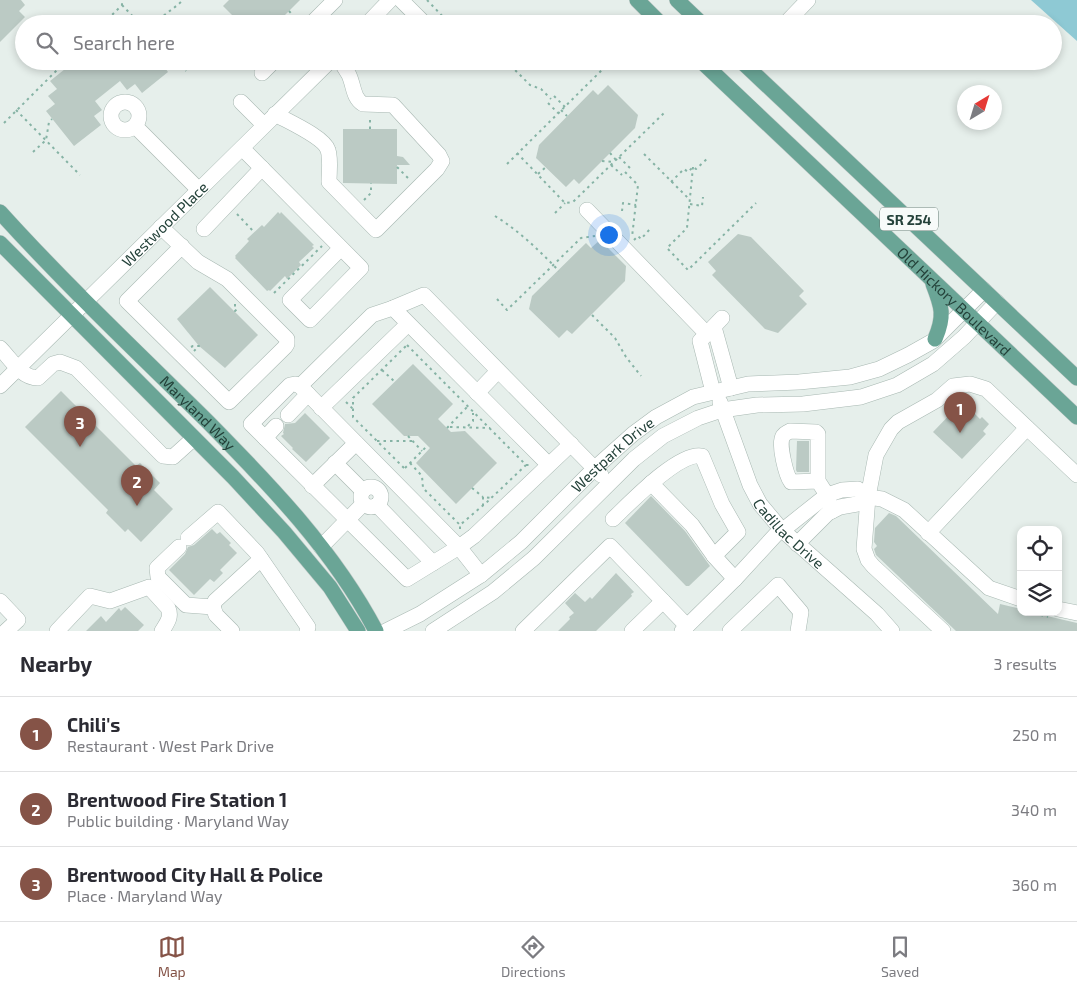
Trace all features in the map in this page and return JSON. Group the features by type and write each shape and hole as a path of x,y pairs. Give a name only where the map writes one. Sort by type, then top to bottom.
{"main road":[{"path":"636,0 652,15"},
{"path":"677,0 693,15"},
{"name":"Old Hickory Boulevard","path":"710,70 1077,417"},
{"path":"726,85 738,70"},
{"name":"Old Hickory Boulevard","path":"753,70 1077,378"},
{"name":"Maryland Way","path":"0,212 222,437 299,518 344,576 376,631"},
{"name":"Maryland Way","path":"0,243 284,532 330,587 358,631"},
{"path":"930,278 941,304 942,316 941,326 935,339"},
{"path":"193,439 222,437"}],"street":[{"path":"320,15 335,0"},
{"path":"376,15 390,0"},
{"path":"401,0 416,15"},
{"path":"794,15 808,0"},
{"path":"262,73 265,70"},
{"name":"Westwood Place","path":"0,386 321,70"},
{"path":"241,102 269,120 317,138 325,145 328,152 329,182 376,230 441,165 442,161 439,155 393,105 363,104 359,102 355,96 350,76 346,70"},
{"path":"135,126 199,190"},
{"path":"242,148 361,268 310,320 290,300 336,243"},
{"path":"204,229 262,168"},
{"path":"586,210 610,235"},
{"path":"161,227 182,246 198,262 227,279 287,339 285,347 229,402 127,301 182,246"},
{"name":"Cadillac Drive","path":"610,235 711,330 722,410 755,495 782,529 797,544 877,614 892,631"},
{"name":"Westpark Drive","path":"386,631 420,614 481,575 521,542 612,452 656,417 693,397 748,384 802,382 850,377 879,368 908,355 935,339 984,290"},
{"path":"288,415 304,390 366,320 380,311 393,308 424,295 609,483"},
{"name":"Westpark Drive","path":"433,631 493,592 534,558 609,483 663,436 698,418 722,410 803,404 861,397 897,385 933,364 978,323 997,302"},
{"path":"393,308 548,464"},
{"path":"321,408 376,364 408,324"},
{"path":"43,343 60,362 76,368 163,456 173,457 193,439"},
{"path":"0,348 18,368 31,378 38,378 53,364 60,362"},
{"path":"478,394 498,371"},
{"path":"481,575 459,547 304,390 295,384 290,385 251,424 407,579 459,547 474,536 570,444"},
{"path":"943,631 868,560 864,549 868,496 876,455 890,429 898,422 927,407 953,386 970,384 986,389 1077,475"},
{"path":"265,438 276,426"},
{"path":"928,533 1027,428"},
{"path":"312,486 356,443"},
{"path":"612,452 626,467"},
{"path":"613,519 651,483 669,469 692,457 702,456 722,504 738,532 714,556"},
{"path":"335,463 368,500 433,563"},
{"path":"321,546 368,500 382,499 381,492 378,489 390,477"},
{"path":"818,481 827,494 832,511"},
{"path":"651,483 692,525 714,556 735,579"},
{"path":"523,631 610,546 663,601 684,629 782,529 827,494 851,489 882,499 904,510 989,588 1017,598"},
{"path":"797,544 832,511 857,504 868,496"},
{"path":"213,607 186,605 158,577 157,568 218,512 257,553 308,627 307,631"},
{"path":"232,631 216,615 213,607 215,601 261,559"},
{"path":"730,631 778,585 801,612 798,631"},
{"path":"57,631 90,596 110,601 149,588 170,612 170,616 162,631"},
{"path":"0,601 18,620 6,631"},
{"path":"632,631 663,601"},
{"path":"1062,610 1077,613"}],"path":[{"path":"122,0 122,5 131,15"},
{"path":"164,15 183,0"},
{"path":"427,0 441,15"},
{"path":"112,15 122,5"},
{"path":"289,11 293,15"},
{"path":"4,122 57,70"},
{"path":"515,70 530,86 540,89 551,100"},
{"path":"507,164 602,70"},
{"path":"554,96 565,107"},
{"path":"548,103 558,114"},
{"path":"16,110 80,175"},
{"path":"561,110 568,116"},
{"path":"555,212 565,203 573,202 664,113"},
{"path":"33,152 46,140 48,122 52,119"},
{"path":"518,153 565,203"},
{"path":"610,153 616,160 630,168"},
{"path":"644,154 690,202 702,206 703,197"},
{"path":"671,182 684,169 688,172 693,167 696,169 709,157"},
{"path":"602,161 616,160"},
{"path":"611,165 622,176"},
{"path":"397,167 418,188"},
{"path":"538,174 546,167"},
{"path":"693,167 687,228 667,248 688,270 756,203"},
{"path":"625,172 638,185 631,244 638,236 641,239 650,230"},
{"path":"355,210 371,193 371,183"},
{"path":"622,211 623,204 636,204"},
{"path":"227,205 254,232"},
{"path":"495,216 532,244 559,271"},
{"path":"497,300 507,310 581,238 610,235"},
{"path":"274,293 336,243"},
{"path":"592,315 614,338 641,376"},
{"path":"408,324 407,345 526,465"},
{"path":"407,345 376,364 352,398 353,417 404,468 428,446"},
{"path":"376,364 394,382"},
{"path":"478,394 448,427 490,428"},
{"path":"467,427 473,421 473,411"},
{"path":"408,436 422,451"},
{"path":"377,442 412,441"},
{"path":"410,463 422,476 423,488 460,525 459,547"},
{"path":"460,525 526,465 548,464"},
{"path":"472,488 483,498 491,498"},
{"path":"483,498 483,506"}],"water":[{"path":"1031,0 1077,0 1077,41 1062,28 1062,15 1048,15"}],"building":[{"path":"0,0 21,0 25,5 19,11 23,15 15,15 15,27 0,42"},
{"path":"229,0 300,0 285,15 232,15 223,6"},
{"path":"64,70 167,70 168,72 142,93 135,84 127,90 120,81 95,101 102,110 94,116 101,125 74,146 46,111 55,104 48,96 57,89 50,81"},
{"path":"608,85 638,115 635,128 579,184 574,179 566,187 536,158 539,145 593,90 598,95"},
{"path":"343,129 397,129 397,156 403,157 410,165 397,165 397,184 343,183"},
{"path":"278,212 280,214 281,212 314,245 312,246 314,248 299,262 301,265 287,279 285,276 270,291 267,291 235,256 249,241 247,239 262,225 264,227"},
{"path":"738,234 751,237 804,291 799,296 807,304 778,333 765,329 712,275 716,271 708,262"},
{"path":"600,240 626,266 625,281 572,334 567,330 559,338 529,309 532,296 586,243 591,248"},
{"path":"210,287 258,335 225,368 199,346 177,319"},
{"path":"413,364 453,404 438,419 451,432 465,431 497,463 456,504 416,463 430,448 418,436 404,436 372,404"},
{"path":"61,391 136,466 140,463 160,483 154,490 173,509 141,542 128,529 125,532 106,513 108,510 25,427"},
{"path":"959,405 971,416 974,413 980,419 982,417 989,424 983,431 986,434 962,459 933,432"},
{"path":"305,413 330,438 306,462 281,436 284,434 285,424 295,423"},
{"path":"797,441 809,441 809,472 797,472 796,470"},
{"path":"651,496 685,531 710,566 689,586 686,586 625,523"},
{"path":"889,513 896,516 998,614 1000,604 1017,608 1017,616 1047,616 1077,623 1077,631 956,631 876,555 874,549 877,546 874,542 875,528"},
{"path":"212,529 217,534 220,532 231,543 229,545 237,553 220,570 223,573 214,582 210,579 194,595 169,570 185,554 188,547 194,545"},
{"path":"616,573 634,592 631,594 632,596 596,631 558,631 574,613 565,603 575,593 585,602 590,597 592,599"},
{"path":"125,607 144,625 138,631 86,631 101,616 106,622 119,608 121,611"}],"place":[{"name":"Chili's","path":"960,433"},
{"name":"Brentwood City Hall & Police","path":"80,447"},
{"name":"Brentwood Fire Station 1","path":"137,506"}]}
